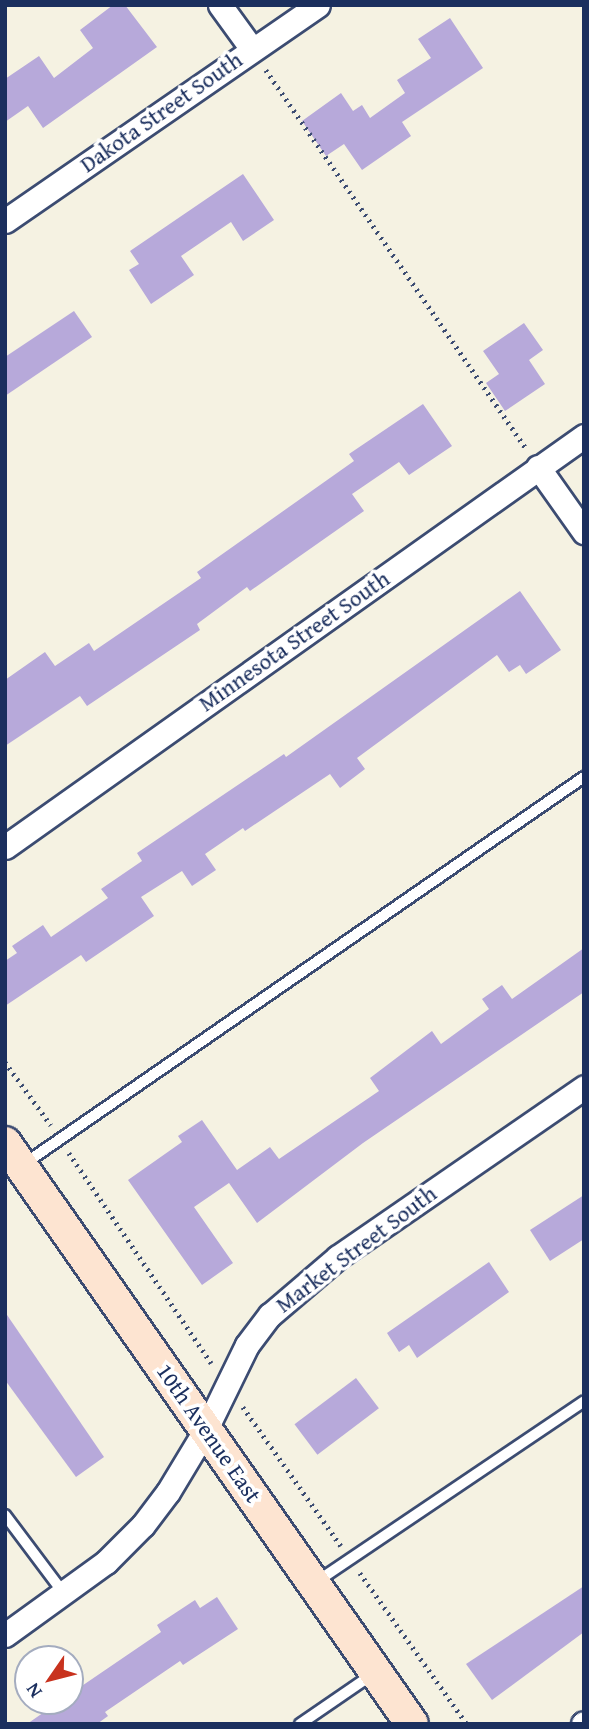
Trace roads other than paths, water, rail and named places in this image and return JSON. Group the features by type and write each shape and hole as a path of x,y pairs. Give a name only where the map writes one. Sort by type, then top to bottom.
{"main road":[{"name":"10th Avenue East","path":"13,1154 412,1724"}],"street":[{"path":"220,5 252,49"},
{"name":"Dakota Street South","path":"5,221 318,5"},
{"name":"Minnesota Street South","path":"5,847 584,436"},
{"path":"538,467 584,532"},
{"name":"Market Street South","path":"5,1635 65,1595 143,1525 206,1429 247,1345 303,1285 584,1087"}],"lane":[{"path":"13,1154 584,777"},
{"path":"314,1584 584,1401"},
{"path":"5,1515 65,1595"},
{"path":"300,1724 375,1672"}]}
